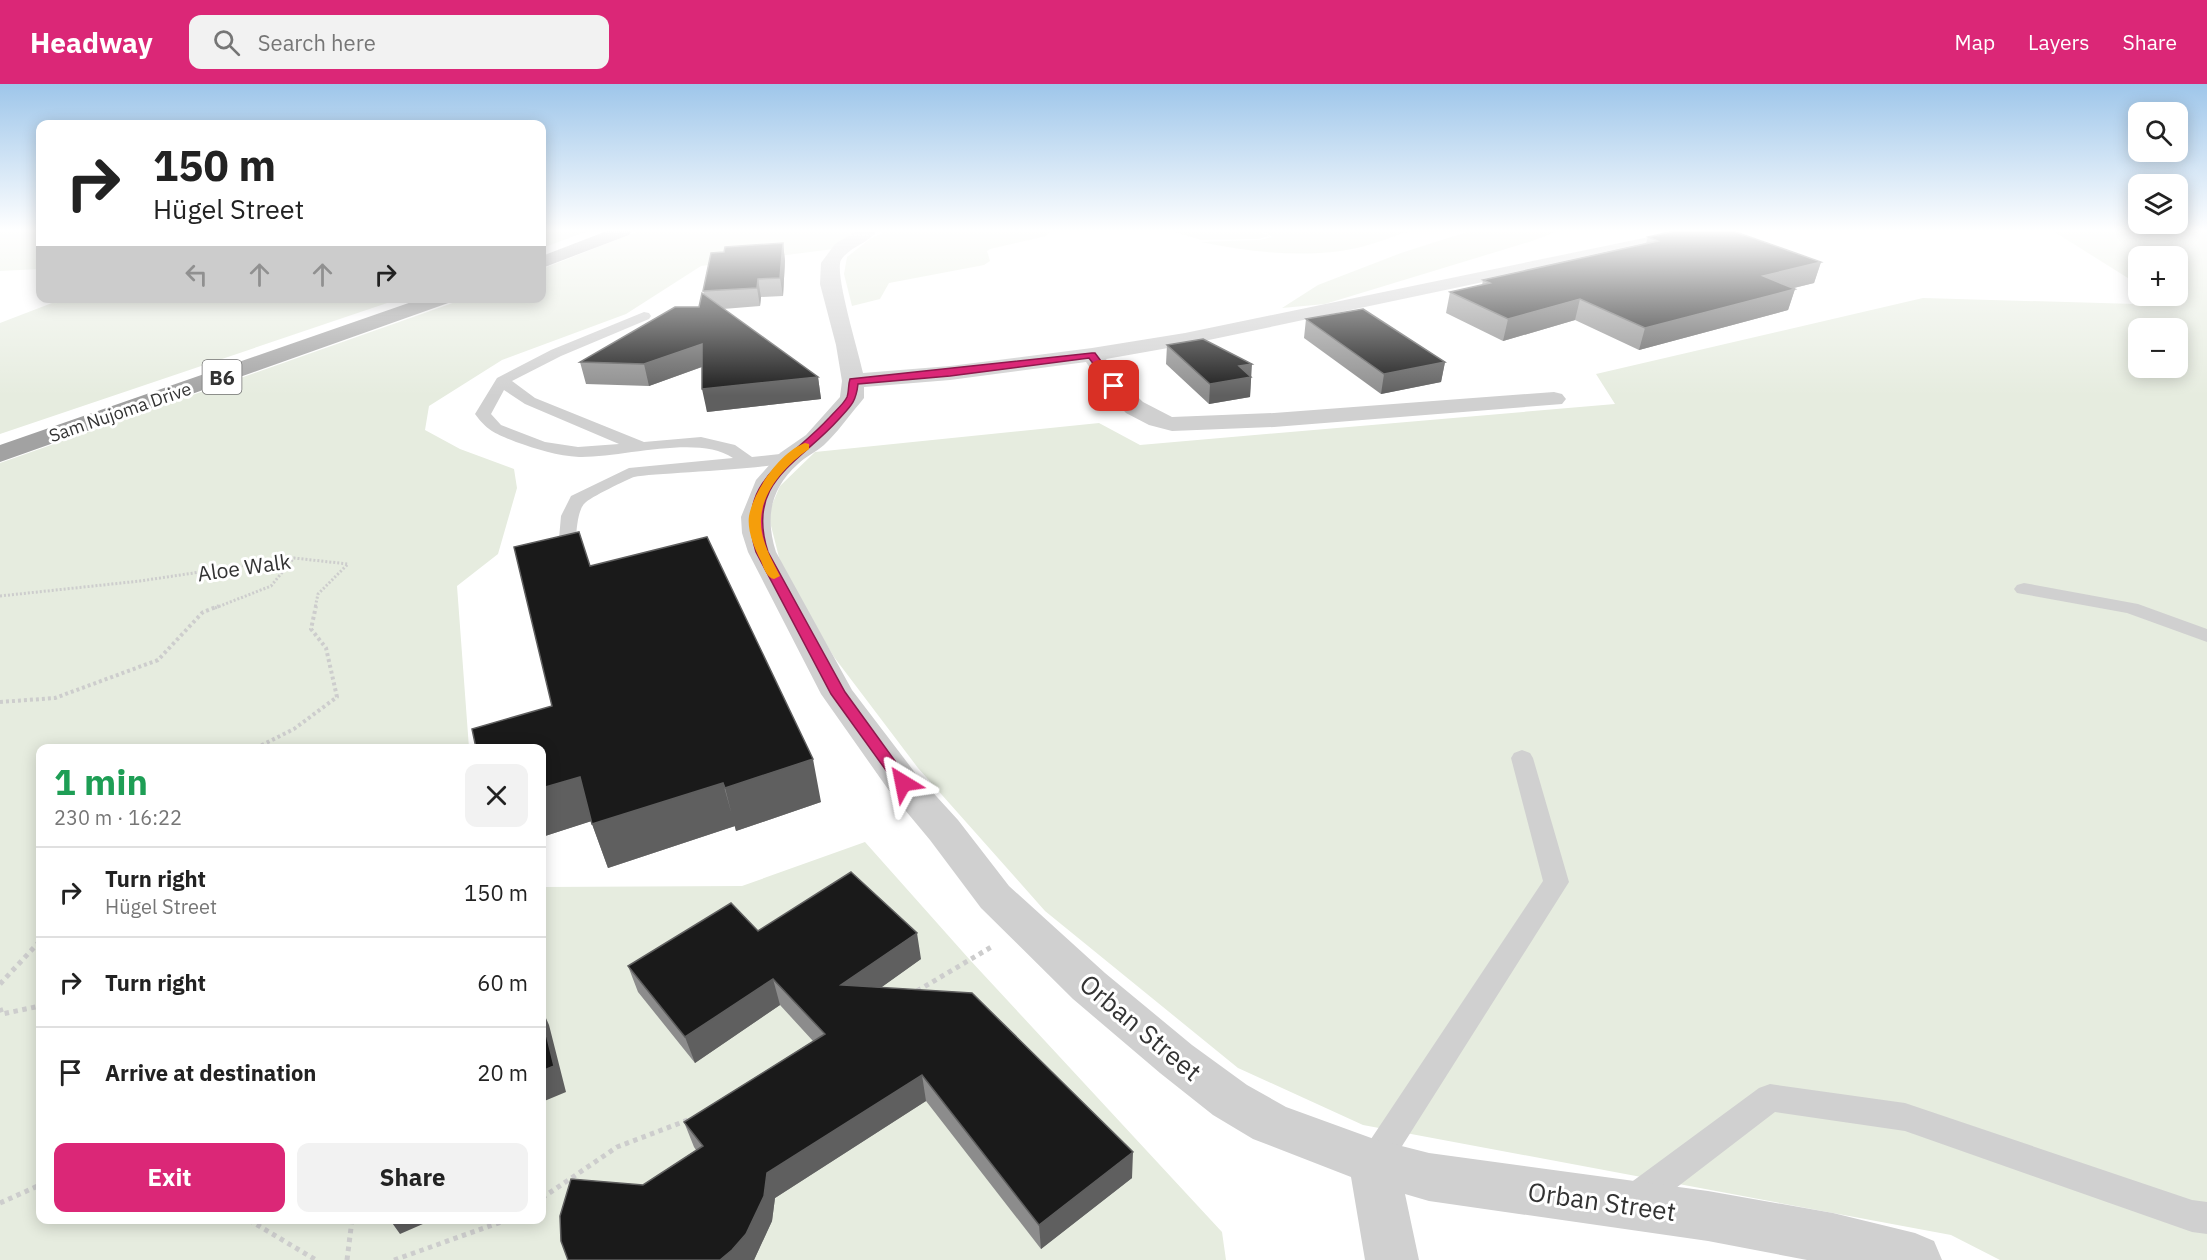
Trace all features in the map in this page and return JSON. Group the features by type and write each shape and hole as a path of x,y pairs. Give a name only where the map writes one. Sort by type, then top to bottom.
{"highway":[{"name":"Sam Nujoma Drive","path":"0,434 384,303"},
{"name":"Sam Nujoma Drive","path":"0,454 430,303"}],"street":[{"path":"831,286 848,345 853,381 950,373 1092,355 1185,339 1439,286"},
{"path":"1092,355 1133,408 1151,419 1172,424 1274,420 1554,399"},
{"name":"Orban Street","path":"853,381 852,399 815,440 770,460 769,480 755,516 756,533 762,552 838,694 903,783 944,830 995,897 1089,986 1176,1059 1230,1100 1270,1123 1374,1162 1429,1177 1708,1215 1833,1239 1915,1260"},
{"path":"1374,1162 1392,1260"}],"lane":[{"path":"644,316 556,353 502,381 483,414 495,428 542,446 578,452 701,442 770,460"},
{"path":"502,381 530,401 626,441 660,446"},
{"path":"565,567 570,516 577,500 629,473 770,460"},
{"path":"2024,589 2131,608 2207,636"},
{"path":"1374,1162 1557,882 1522,758"},
{"path":"1629,1204 1770,1098 1905,1117 2192,1216 2207,1218"}],"path":[{"path":"0,702 55,698 158,660 203,612 271,586 294,558"},
{"name":"Aloe Walk","path":"0,596 140,581 294,558 348,564 318,594 310,628 326,648 337,697 294,729 264,744"},
{"path":"909,996 1025,925"},
{"path":"0,984 36,945"},
{"path":"0,1008 2,1014 36,1007"},
{"path":"546,1195 618,1147 693,1119"},
{"path":"0,1203 36,1187"},
{"path":"256,1224 316,1260"},
{"path":"347,1260 352,1224"},
{"path":"394,1260 496,1224"}],"shaded area":[{"path":"546,286 670,286 626,314 502,360 429,406 425,430 460,449 514,469 517,488 498,554 457,586 469,744 36,744 36,1224 546,1224 546,887 742,886 865,842 970,960 1222,1232 1226,1260 0,1260 0,463 453,303 546,303"},
{"path":"847,286 887,286 880,299 852,306"},
{"path":"1317,286 1385,286 1325,304 1282,308"},
{"path":"2188,286 2207,286 2207,1260 2000,1260 1951,1235 1363,1125 1238,1068 1045,911 918,768 834,657 782,569 768,514 780,486 815,452 1099,423 1140,445 1615,404 1596,374 1923,298 2128,304 2128,306 2188,306"},
{"path":"52,303 387,303 0,434 0,323"}],"building":[{"path":"704,286 757,286 757,288 703,291"},
{"path":"1477,286 1787,286 1795,289 1645,328 1580,299 1508,319 1450,292"},
{"path":"702,293 818,377 702,389 702,344 644,364 580,362 675,307 699,307"},
{"path":"1363,309 1445,362 1384,374 1306,319"},
{"path":"1203,339 1252,364 1239,366 1251,377 1210,384 1167,345"},
{"path":"579,532 590,566 707,537 813,759 725,788 723,783 592,824 580,777 546,787 546,744 475,744 472,729 552,706 514,547"},
{"path":"851,872 917,933 841,985 972,993 1133,1152 1039,1225 922,1075 767,1173 764,1196 746,1234 720,1260 568,1260 561,1241 560,1216 571,1179 643,1185 703,1146 684,1122 825,1034 773,979 685,1037 628,966 731,903 758,931"},
{"path":"546,1033 554,1066 546,1069"}],"slow traffic":[{"path":"774,576 762,552 756,533 755,516 769,480 789,458 805,446"}],"route":[{"path":"903,783 838,694 762,552 756,533 755,516 769,480 789,458 815,440 852,399 853,381 950,373 1092,355 1114,386"}]}
